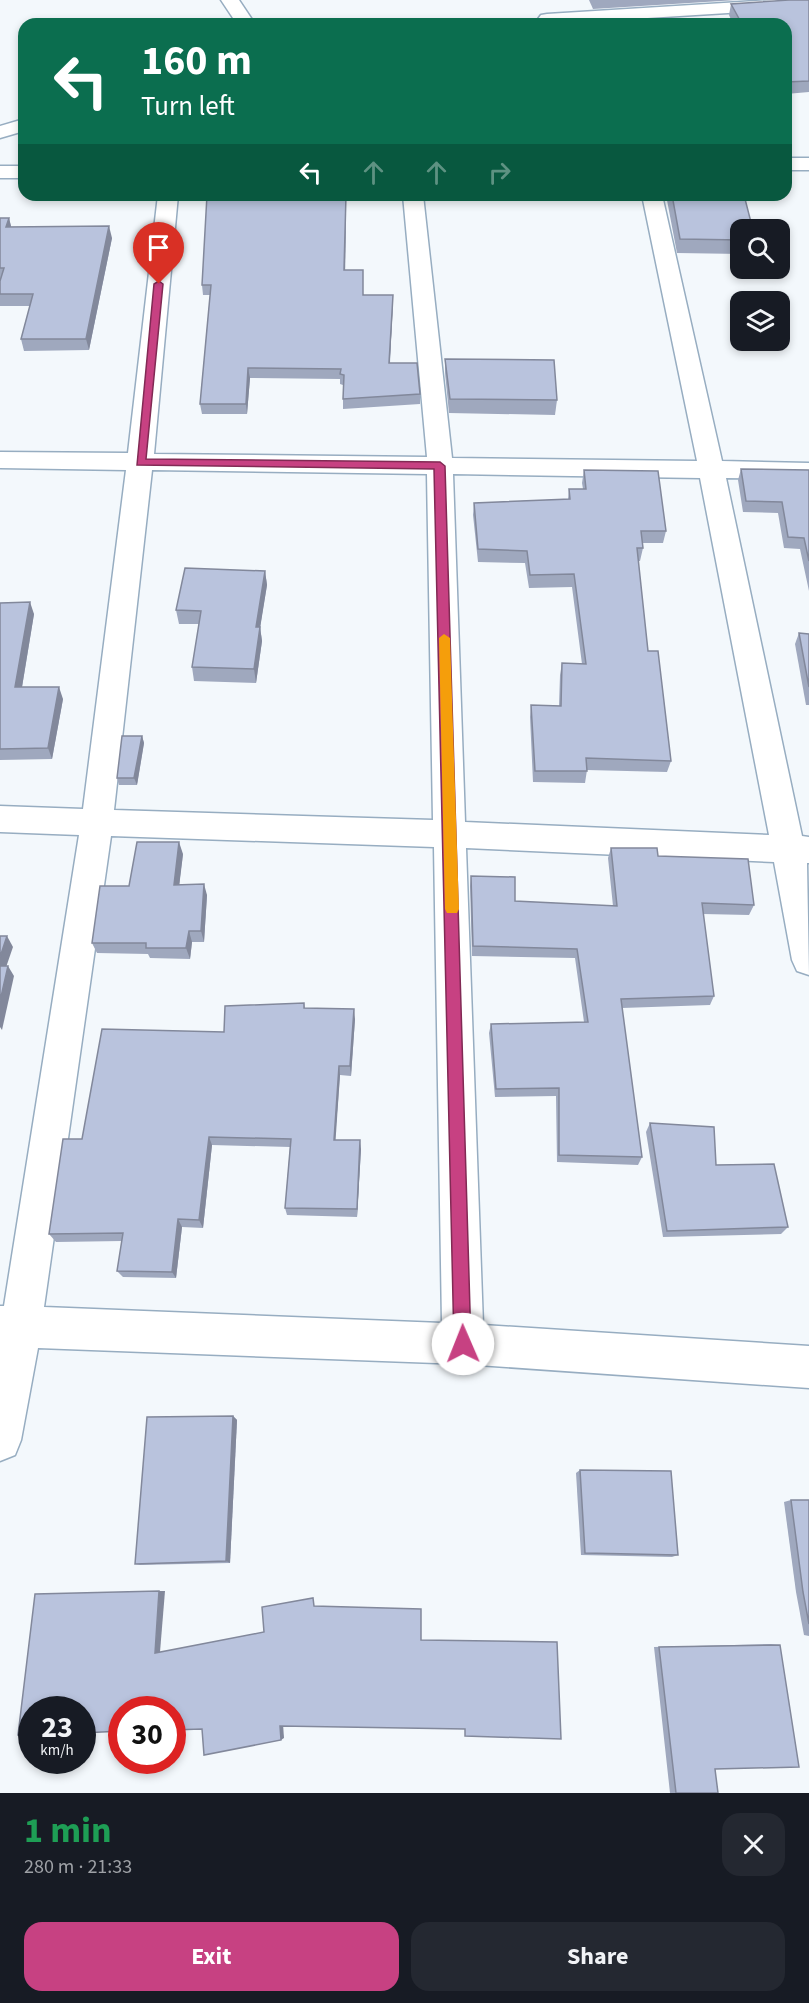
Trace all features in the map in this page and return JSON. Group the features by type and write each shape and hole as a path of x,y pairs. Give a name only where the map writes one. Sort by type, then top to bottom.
{"street":[{"path":"230,0 242,18"},
{"path":"546,17 809,3"},
{"path":"0,132 18,127"},
{"path":"792,164 809,164"},
{"path":"0,172 18,172"},
{"path":"0,1440 10,1326 97,821 140,463 167,201"},
{"path":"414,201 440,466 463,1344"},
{"path":"653,201 711,468 799,850 809,960"},
{"path":"0,460 809,471"},
{"path":"0,819 450,834 799,850"},
{"path":"10,1326 463,1344 809,1367"}],"building":[{"path":"809,0 809,81 792,82 792,18 739,18 731,4"},
{"path":"207,201 346,201 344,270 363,270 363,295 393,295 389,363 417,363 420,394 343,399 344,375 340,374 341,369 248,368 246,404 200,404 211,285 202,285"},
{"path":"673,201 746,201 750,219 730,219 730,240 680,239"},
{"path":"0,218 9,218 6,227 109,226 86,339 21,339 33,294 0,294 0,281 4,268 0,268"},
{"path":"445,359 554,360 557,400 450,399"},
{"path":"741,469 809,470 809,561 804,538 788,537 782,502 746,501"},
{"path":"584,470 658,471 666,531 641,531 643,548 637,548 648,651 658,651 671,761 586,758 587,771 535,771 531,705 561,706 562,663 586,664 574,574 530,575 527,551 478,549 474,503 570,499 569,489 586,489"},
{"path":"185,568 265,571 256,627 260,627 254,669 192,667 201,611 176,610"},
{"path":"30,602 15,687 59,687 48,748 0,749 0,603"},
{"path":"799,633 809,634 809,687"},
{"path":"122,736 142,736 134,778 117,778"},
{"path":"137,842 179,842 174,885 204,884 201,931 189,931 186,948 146,948 146,943 92,943 100,886 129,886"},
{"path":"611,848 657,848 658,856 748,859 754,905 702,903 714,996 621,999 642,1157 559,1155 559,1088 496,1089 491,1024 588,1022 577,949 473,946 471,876 515,877 515,901 617,906"},
{"path":"0,936 7,936 0,957"},
{"path":"0,966 8,966 0,1001"},
{"path":"304,1003 304,1008 354,1009 350,1066 339,1066 334,1140 360,1140 357,1209 285,1208 291,1139 209,1137 199,1220 178,1219 172,1272 117,1271 123,1233 49,1234 63,1139 82,1139 102,1029 224,1032 225,1006"},
{"path":"650,1123 714,1127 716,1165 774,1164 788,1227 667,1231"},
{"path":"233,1416 226,1561 135,1564 147,1417"},
{"path":"580,1470 671,1471 678,1555 585,1553"},
{"path":"791,1500 809,1500 809,1624 803,1592"},
{"path":"159,1591 155,1653 264,1632 262,1607 313,1598 314,1606 421,1609 421,1640 557,1642 561,1739 465,1736 465,1729 280,1726 281,1740 204,1755 202,1729 186,1730 186,1696 108,1696 108,1732 96,1732 96,1696 23,1696 35,1594"},
{"path":"780,1645 799,1767 715,1769 718,1793 676,1793 659,1647"}],"slow traffic":[{"path":"444,638 452,909"}],"route":[{"path":"159,284 140,463 440,466 463,1344"}]}
